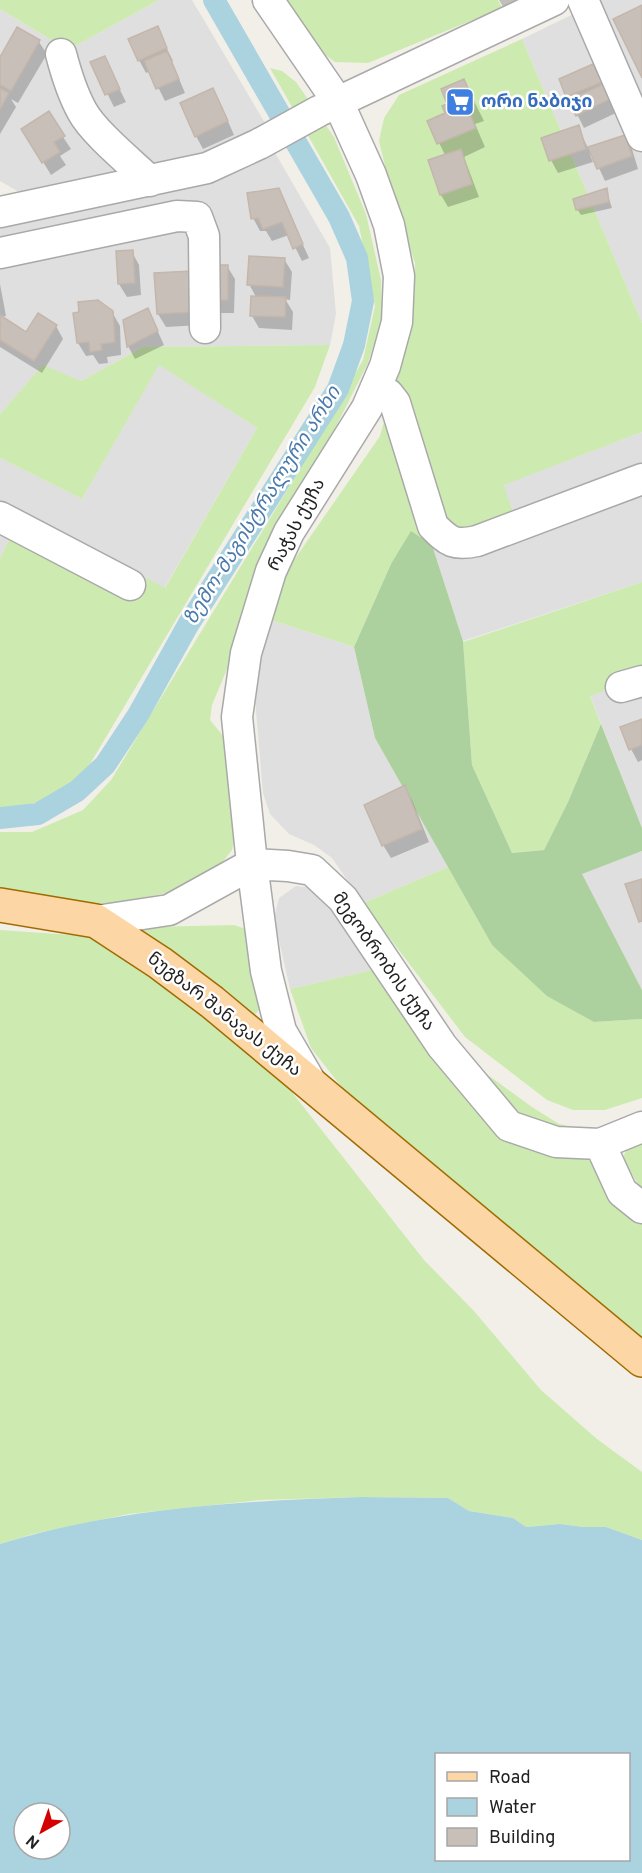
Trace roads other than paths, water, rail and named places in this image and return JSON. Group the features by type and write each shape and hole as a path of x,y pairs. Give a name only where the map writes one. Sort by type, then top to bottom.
{"main road":[{"name":"ნუგზარ შანავას ქუჩა","path":"0,905 96,921 160,963 212,1002 642,1360"}],"street":[{"name":"რაჭას ქუჩა","path":"268,0 371,175 389,225 399,276 397,322 385,366 367,408 289,532 271,571 246,653 237,717 266,971 281,1031 312,1085"},
{"path":"8,204 159,179 207,168 259,144 329,106 554,0"},
{"path":"583,0 642,136"},
{"path":"61,54 68,81 82,113 108,141 159,179 177,216"},
{"path":"0,254 177,216 197,217 204,236 206,328"},
{"path":"375,389 388,394 395,403 433,526 447,539 461,545 642,479"},
{"path":"0,517 130,585"},
{"path":"96,921 169,910 252,864"},
{"name":"მეგობრობის ქუჩა","path":"252,864 312,870 343,899 442,1046 509,1126 556,1142 600,1144 642,1127"},
{"path":"600,1144 622,1192 642,1208"}],"water":[{"path":"361,1497 448,1498 469,1511 513,1518 526,1527 560,1524 606,1527 642,1540 642,1873 0,1873 0,1544 89,1522 179,1508"}],"waterway":[{"name":"ზემო-მაგისტრალური არხი","path":"0,818 38,814 77,791 105,765 138,715 188,625 338,389 354,345 363,301 357,258 339,217 214,0"}],"place":[{"name":"ორი ნაბიჯი","path":"460,102"}]}
